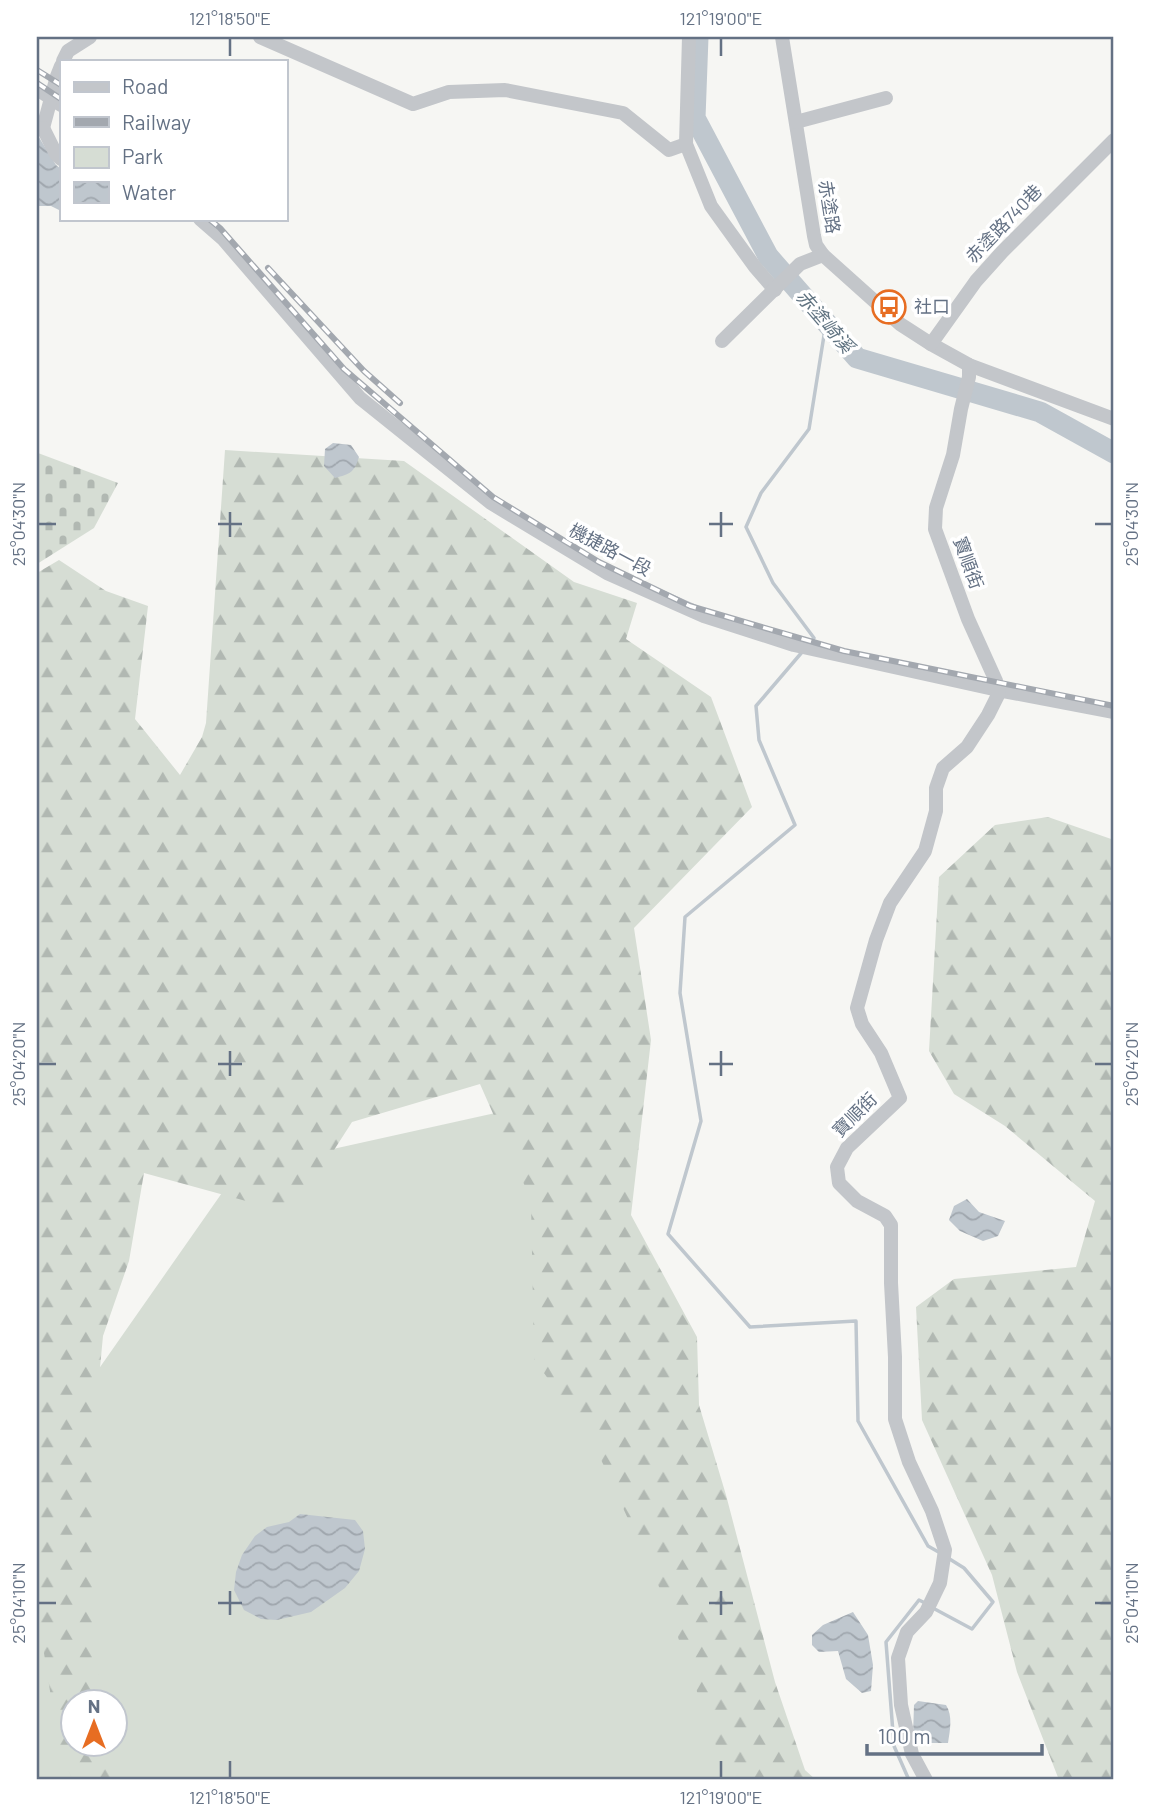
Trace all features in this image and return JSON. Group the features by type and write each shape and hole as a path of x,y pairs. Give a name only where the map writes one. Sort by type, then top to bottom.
{"street":[{"path":"64,60 68,51 90,37"},
{"path":"260,37 413,104 449,92 505,90 623,113 669,150 686,144"},
{"path":"689,37 686,144 711,206 755,267 776,288"},
{"name":"赤塗路","path":"782,37 816,245 823,255 900,324 969,371 1114,419"},
{"path":"60,73 56,102 40,127 60,158"},
{"path":"37,89 56,102"},
{"path":"796,122 886,98"},
{"name":"赤塗路740巷","path":"931,344 976,281 1114,140"},
{"name":"機捷路一段","path":"201,220 223,239 360,398 491,503 607,573 704,616 798,645 998,690 1114,712"},
{"path":"722,341 800,264 823,255"},
{"name":"寶順街","path":"926,1780 912,1754 901,1705 898,1658 907,1632 926,1612 940,1583 945,1550 932,1511 909,1462 895,1419 891,1225 885,1216 857,1201 839,1183 837,1167 847,1148 900,1098 881,1053 862,1024 857,1008 876,940 890,903 925,851 936,811 936,788 943,768 967,747 999,693 935,529 936,508 953,455 969,371"}],"green space":[{"path":"225,450 404,461 574,582 637,603 626,639 711,697 752,807 634,928 651,1040 631,1215 697,1337 699,1405 726,1495 775,1682 805,1770 816,1780 735,1780 717,1749 665,1600 593,1442 534,1359 531,1200 480,1084 352,1122 293,1214 144,1173 129,1261 103,1336 92,1452 99,1688 60,1688 60,1754 37,1609 37,573 59,560 106,591 148,606 135,719 180,775 202,737 206,723"},
{"path":"38,453 118,483 94,528 37,564"},
{"path":"1048,817 1114,840 1114,1780 1059,1780 1017,1672 992,1575 922,1420 916,1307 954,1279 1076,1267 1095,1201 1005,1126 954,1094 929,1051 939,877 995,825"},
{"path":"532,1105 796,1780 108,1780 97,1758 130,1758 130,1688 87,1688 70,1410 238,1170"},
{"path":"37,1411 68,1688 60,1688 60,1758 80,1758 90,1780 37,1780"},
{"path":"62,1758 110,1758 125,1780 73,1780"}],"water":[{"path":"37,134 60,168 60,210 51,206 37,206"},
{"path":"333,443 351,445 359,457 351,472 335,478 324,466 325,449"},
{"path":"967,1199 979,1212 1005,1221 998,1236 983,1241 960,1231 949,1220 954,1206"},
{"path":"300,1514 355,1520 363,1531 365,1549 359,1571 345,1588 311,1612 277,1620 261,1619 244,1610 234,1590 242,1555 255,1536 267,1527 289,1522"},
{"path":"853,1612 868,1635 873,1665 871,1691 862,1693 846,1679 838,1651 819,1652 812,1645 812,1635 823,1625"},
{"path":"918,1701 946,1705 950,1718 948,1743 918,1743 913,1736 914,1705"}],"waterway":[{"name":"赤塗崎溪","path":"698,37 695,118 768,256 857,358 1040,412 1114,453"},
{"path":"810,643 814,638 773,583 746,527 761,493 809,429 826,323"},
{"path":"803,651 756,706 759,740 795,825 685,917 680,993 701,1121 668,1234 750,1327 856,1321 858,1421 928,1546 942,1554"},
{"path":"931,1607 972,1629 993,1602 964,1568 948,1558"},
{"path":"909,1780 894,1746 886,1642 919,1600 925,1603"}],"railway":[{"path":"37,70 60,84"},
{"path":"37,83 60,98"},
{"path":"210,220 344,369 493,497 599,562 690,606 844,651 1114,706"},
{"path":"268,268 364,371 400,403"}],"place":[{"name":"社口","path":"889,307"}]}
